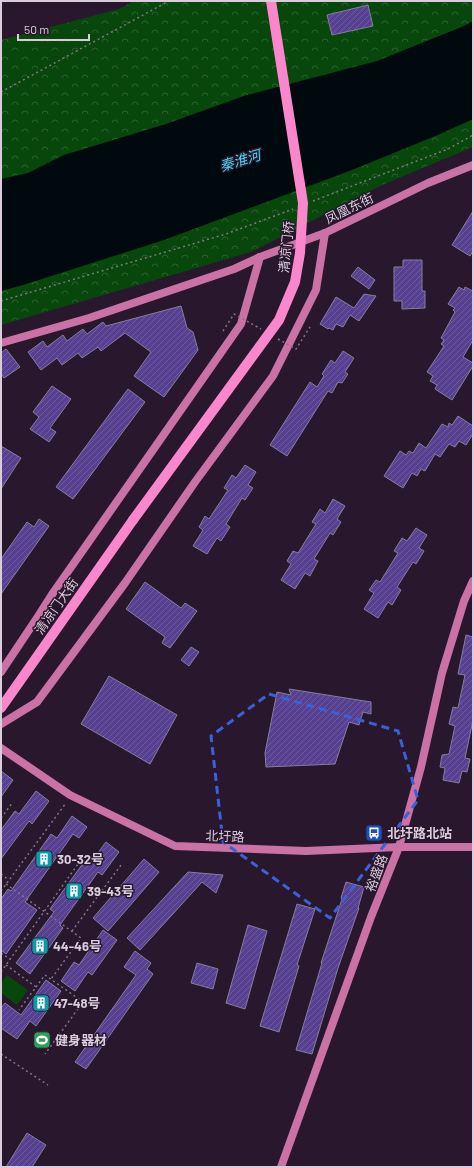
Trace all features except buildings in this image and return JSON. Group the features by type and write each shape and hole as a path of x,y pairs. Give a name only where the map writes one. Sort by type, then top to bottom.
{"main road":[{"name":"清凉门桥","path":"133,520 279,320 295,282 300,253 303,203 271,1"},
{"name":"清凉门大街","path":"1,708 133,520"}],"street":[{"name":"凤凰东街","path":"1,343 90,318 234,269 260,257 325,233 428,183 473,165"},
{"path":"1,724 37,702 125,583 195,482 273,376 316,290 325,233"},
{"path":"1,672 40,615 53,593 241,324 260,257"},
{"name":"裕盛路","path":"281,1167 399,847 421,767 442,673 464,601 473,581"},
{"name":"北圩路","path":"1,748 71,795 175,846 306,851 399,847 473,847"}],"path":[{"path":"1,92 19,84 169,1"},
{"path":"308,203 448,149 473,135"},
{"path":"1,301 226,234 293,209"},
{"path":"1,891 71,795"},
{"path":"1,818 13,802"},
{"path":"1,972 83,857"},
{"path":"72,931 121,865"},
{"path":"1,874 9,880"},
{"path":"6,884 81,938 51,979"},
{"path":"1,953 10,959"},
{"path":"6,965 36,987"},
{"path":"19,1010 45,975 83,1002 46,1054"},
{"path":"1,1054 48,1084"}],"highlighted area":[{"path":"269,694 398,731 418,800 330,918 223,842 211,736"}],"green space":[{"path":"134,1 473,1 473,147 382,185 251,252 1,325 1,40 119,9"},
{"path":"7,975 28,990 17,1005 1,993 1,983"},
{"name":"健身器材","path":"43,1030 51,1036 41,1050 33,1044"}],"water":[{"name":"秦淮河","path":"473,21 473,119 352,170 164,240 1,291 1,179 28,173 64,155 166,124 244,96 377,61"}],"place":[{"name":"北圩路北站","path":"374,833"},
{"name":"30-32号","path":"44,859"},
{"name":"39-43号","path":"74,891"},
{"name":"44-46号","path":"40,946"},
{"name":"47-48号","path":"41,1003"},
{"name":"健身器材","path":"42,1040"}]}
